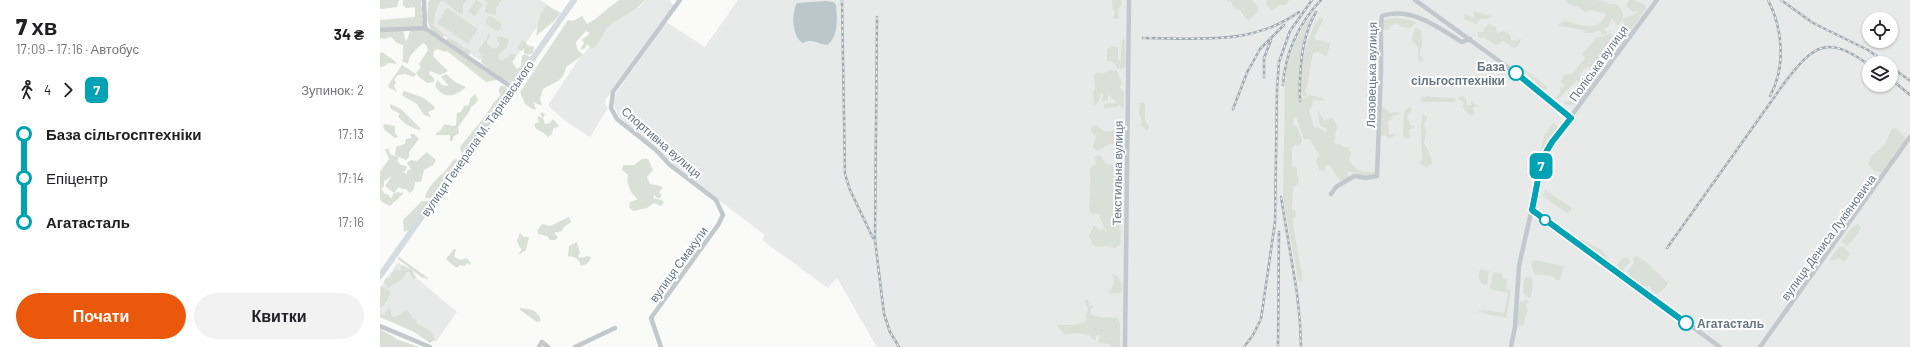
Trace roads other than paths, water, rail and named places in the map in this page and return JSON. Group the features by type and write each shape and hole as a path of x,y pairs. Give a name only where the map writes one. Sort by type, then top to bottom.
{"main road":[{"name":"вулиця Генерала М. Тарнавського","path":"380,276 574,0"}],"street":[{"path":"424,0 425,28"},
{"name":"Спортивна вулиця","path":"680,0 613,92 611,108 617,119 656,150 670,166 716,200 723,215"},
{"name":"Текстильна вулиця","path":"1125,347 1124,298 1129,0"},
{"name":"Лозовецька вулиця","path":"1415,0 1506,66 1571,118"},
{"name":"Поліська вулиця","path":"1511,347 1515,327 1519,266 1542,159 1552,142 1657,0"},
{"name":"Лозовецька вулиця","path":"1331,194 1336,187 1354,176 1366,178 1377,176 1381,76 1380,24 1382,16 1402,15 1426,20 1462,42 1470,40"},
{"path":"380,30 425,28 512,88"},
{"name":"вулиця Дениса Лукіяновича","path":"1760,347 1910,137"},
{"path":"1532,210 1720,347"},
{"name":"вулиця Смакули","path":"661,347 652,318 718,225 723,215"},
{"path":"380,326 430,347"},
{"path":"574,347 615,328"},
{"path":"539,347 542,342 548,347"}],"railway":[{"path":"842,0 845,174 850,190 873,238"},
{"path":"1244,347 1253,335 1261,319 1275,222 1277,89 1279,62 1290,31 1312,0"},
{"path":"1283,85 1284,73 1294,39 1306,18 1321,0"},
{"path":"1768,0 1777,23 1781,48 1779,73 1770,96"},
{"path":"1781,0 1813,23 1868,50 1876,56"},
{"path":"1143,38 1204,39 1243,35 1281,23 1299,12"},
{"path":"1300,101 1302,55 1307,32 1316,12"},
{"path":"877,17 875,240 884,314 890,332 899,347"},
{"path":"1249,69 1260,49 1284,25"},
{"path":"1264,77 1264,58 1271,40"},
{"path":"1667,248 1785,82 1805,59 1822,48 1832,47 1843,50 1862,60"},
{"path":"1233,109 1248,70"},
{"path":"1898,72 1909,80"},
{"path":"1898,85 1910,95"},
{"path":"1281,197 1297,293 1301,347"},
{"path":"1278,347 1279,232"}],"place":[{"name":"База сільгосптехніки","path":"1516,73"},
{"name":"Агатасталь","path":"1686,323"}]}
